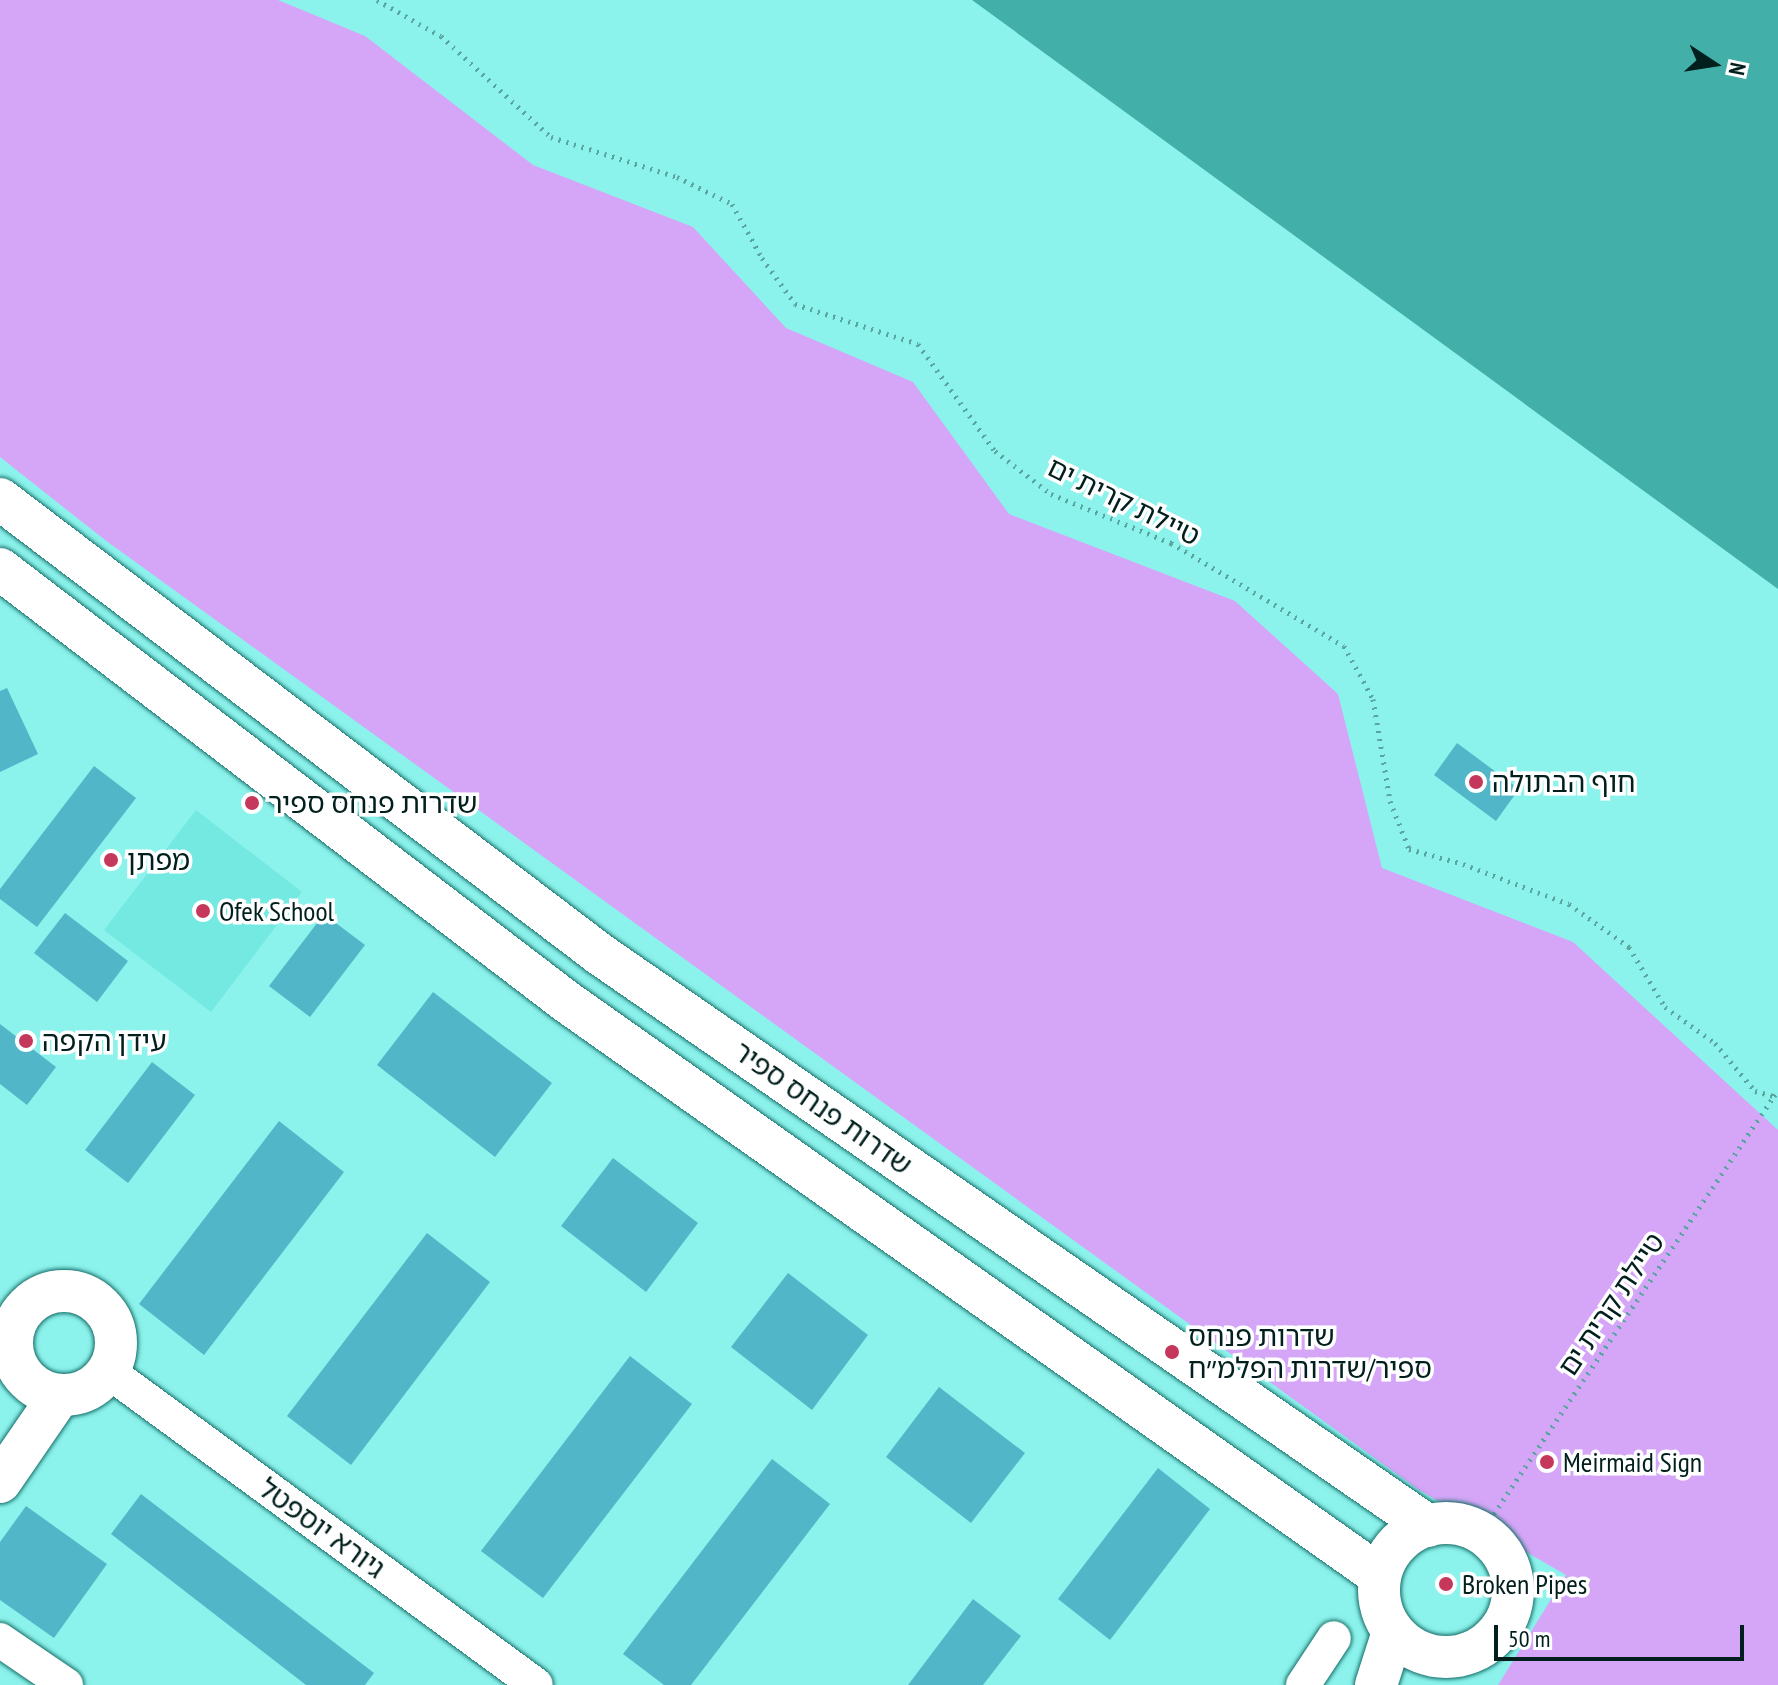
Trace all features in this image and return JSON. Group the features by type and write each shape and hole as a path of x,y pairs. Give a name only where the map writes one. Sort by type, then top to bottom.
{"street":[{"name":"שדרות פנחס ספיר","path":"0,499 601,955 1457,1524 1497,1547 1508,1566 1513,1587 1510,1608 1501,1628 1457,1669 1447,1658 1427,1655 1408,1646 1393,1632"},
{"path":"0,569 567,1002 1380,1576"},
{"path":"65,1291 90,1297 104,1307 117,1338 109,1372 88,1391 59,1396 8,1375 13,1295 40,1296 65,1291"},
{"name":"גיורא יוספטל","path":"109,1372 536,1685"},
{"path":"0,1482 59,1396"},
{"path":"1376,1685 1393,1632 1383,1615 1379,1596 1380,1576 1397,1544 1457,1524"},
{"path":"1303,1685 1334,1638"},
{"path":"0,1640 66,1685"}],"path":[{"name":"טיילת קרית ים","path":"377,0 441,36 551,137 677,177 732,204 762,258 795,304 918,344 995,451 1051,494 1171,543 1344,646 1373,699 1390,801 1409,849 1463,864 1569,904 1629,947 1665,1007 1715,1043 1755,1091 1776,1094 1457,1524"}],"shaded area":[{"path":"0,0 278,0 365,36 533,165 693,227 786,328 913,382 1009,514 1235,601 1338,694 1382,868 1573,942 1778,1130 1778,1685 1498,1685 1566,1575 1419,1490 105,540 0,457"},
{"name":"Ofek School","path":"196,810 302,892 211,1012 104,930"}],"water":[{"path":"972,0 1778,0 1778,589"}],"building":[{"path":"7,688 38,754 0,772 0,691"},
{"name":"חוף הבתולה","path":"1457,743 1519,789 1496,821 1434,775"},
{"path":"94,766 136,798 37,927 0,899 0,889"},
{"path":"65,913 128,961 97,1002 34,953"},
{"path":"324,914 365,945 310,1017 269,986"},
{"path":"433,992 552,1083 495,1157 377,1065"},
{"path":"0,1024 56,1067 27,1105 0,1084"},
{"path":"152,1062 195,1095 128,1183 85,1150"},
{"path":"279,1121 344,1172 204,1355 139,1304"},
{"path":"613,1158 698,1223 646,1292 561,1226"},
{"path":"427,1233 490,1282 351,1465 287,1416"},
{"path":"788,1273 868,1335 812,1410 731,1347"},
{"path":"630,1356 692,1404 543,1598 481,1551"},
{"path":"939,1387 1025,1453 971,1523 886,1457"},
{"path":"772,1459 830,1504 691,1685 664,1685 623,1654"},
{"path":"1158,1468 1210,1509 1110,1640 1058,1599"},
{"path":"141,1494 374,1673 365,1685 306,1685 111,1534"},
{"path":"26,1506 107,1564 54,1638 0,1600 0,1542"},
{"path":"973,1599 1021,1636 983,1685 908,1685"}],"place":[{"name":"חוף הבתולה","path":"1476,782"},
{"name":"שדרות פנחס ספיר","path":"252,803"},
{"name":"מפתן","path":"111,860"},
{"name":"Ofek School","path":"203,911"},
{"name":"עידן הקפה","path":"26,1041"},
{"name":"שדרות פנחס ספיר/שדרות הפלמ״ח","path":"1172,1352"},
{"name":"Meirmaid Sign","path":"1547,1462"},
{"name":"Broken Pipes","path":"1446,1584"}]}
